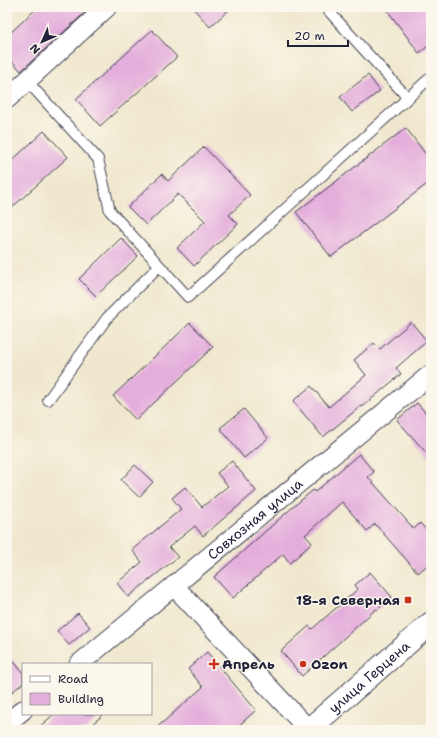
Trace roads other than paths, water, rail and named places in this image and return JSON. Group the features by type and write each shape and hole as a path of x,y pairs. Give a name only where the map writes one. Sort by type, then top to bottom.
{"main road":[{"name":"улица Герцена","path":"308,730 431,623"}],"street":[{"path":"7,99 107,7"},
{"name":"Совхозная улица","path":"80,663 428,382"},
{"path":"174,586 308,730"},
{"path":"7,723 22,711"}],"lane":[{"path":"325,7 408,98"},
{"path":"27,81 98,159 110,211 188,297 431,76"},
{"path":"48,400 107,318 159,266"}],"place":[{"name":"18-я Северная","path":"408,600"},
{"name":"Апрель","path":"214,664"},
{"name":"Ozon","path":"303,664"}]}
